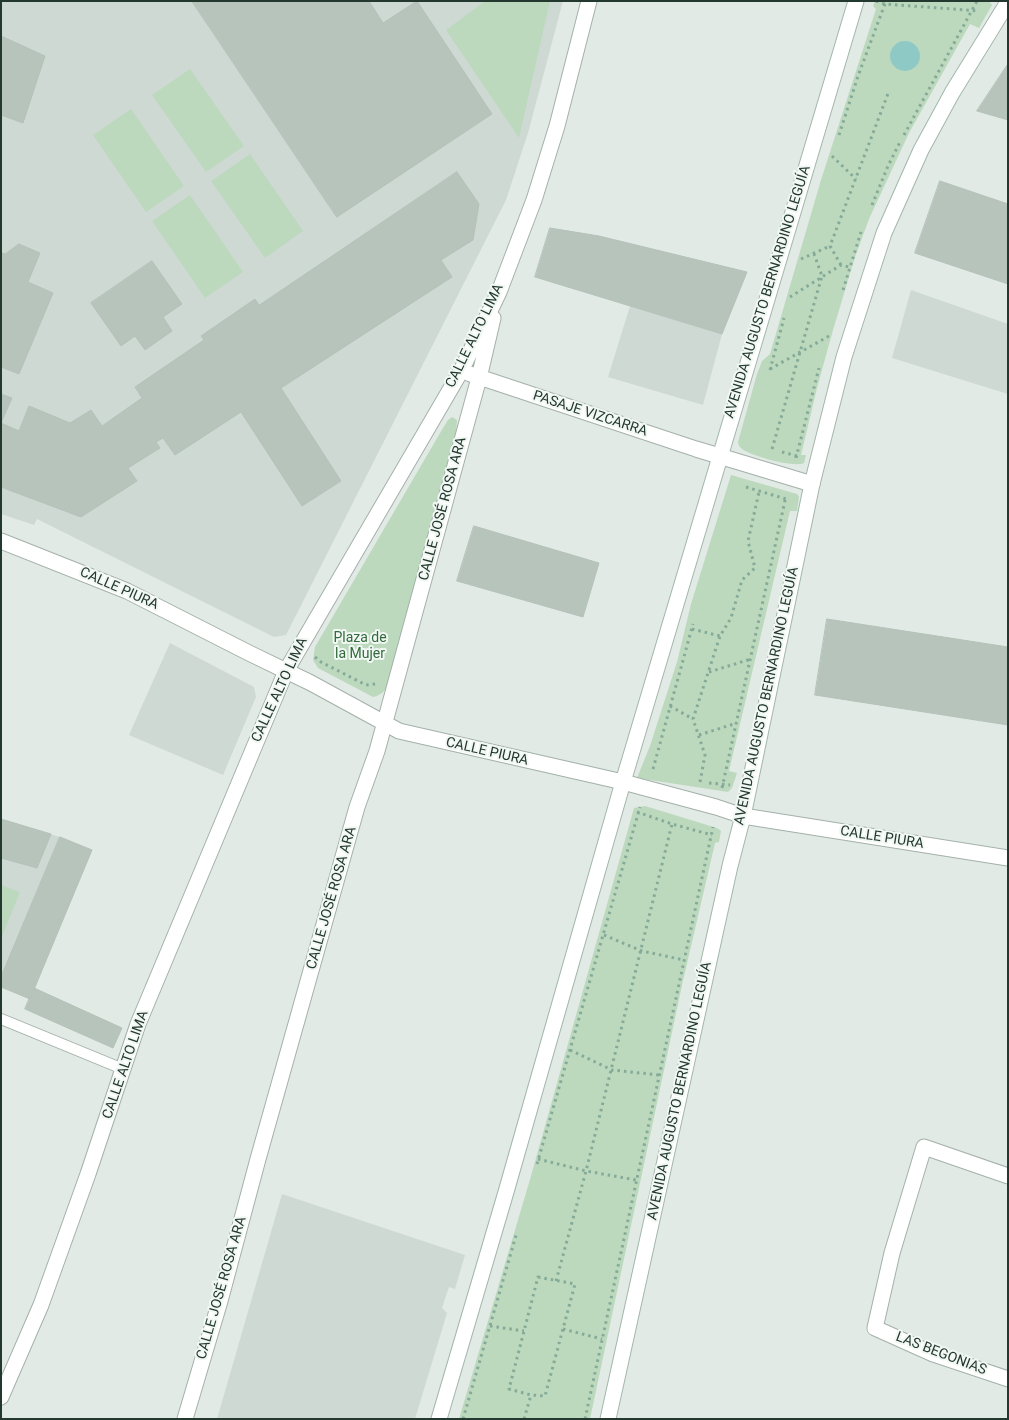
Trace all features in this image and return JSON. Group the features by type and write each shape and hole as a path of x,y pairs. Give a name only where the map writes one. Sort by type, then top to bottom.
{"street":[{"name":"CALLE ALTO LIMA","path":"1,1397 41,1305 88,1174 138,1024 286,671 430,421 461,371 499,292 534,200 557,126 589,1"},
{"name":"AVENIDA AUGUSTO BERNARDINO LEGUÍA","path":"439,1419 623,782 856,1"},
{"name":"AVENIDA AUGUSTO BERNARDINO LEGUÍA","path":"608,1419 728,875 743,816 812,484 844,357 884,233 921,150 952,93 1008,2"},
{"name":"CALLE JOSÉ ROSA ARA","path":"185,1419 220,1300 357,806 377,751 479,378 499,292"},
{"name":"PASAJE VIZCARRA","path":"461,371 719,456 812,484"},
{"name":"CALLE PIURA","path":"1,541 127,591 286,671 398,731 623,782 743,816 1008,858"},
{"name":"LAS BEGONIAS","path":"1008,1176 924,1147 892,1254 875,1328 933,1354 1008,1379"}],"lane":[{"path":"1,1019 123,1068"}],"path":[{"path":"875,1 988,13"},
{"path":"838,138 885,2"},
{"path":"802,259 830,246 888,91"},
{"path":"829,166 835,147"},
{"path":"832,156 856,179"},
{"path":"830,246 841,265"},
{"path":"799,268 804,249"},
{"path":"772,450 822,276 814,254"},
{"path":"790,297 841,265 850,267"},
{"path":"788,306 793,288"},
{"path":"770,370 785,315"},
{"path":"764,373 829,336"},
{"path":"741,485 792,501"},
{"path":"700,782 705,755 693,719 720,636 731,618 742,580 755,568 748,541 759,492"},
{"path":"721,791 785,499"},
{"path":"692,629 720,636"},
{"path":"313,655 321,662 366,685 375,684 380,680"},
{"path":"709,672 751,659"},
{"path":"670,706 693,719"},
{"path":"699,735 737,723"},
{"path":"536,1168 640,807"},
{"path":"634,811 672,824 720,836"},
{"path":"556,1281 612,1070 672,824"},
{"path":"585,1419 713,827"},
{"path":"604,935 642,951 684,960"},
{"path":"570,1050 612,1070 659,1074"},
{"path":"538,1160 636,1180"},
{"path":"463,1419 517,1231"},
{"path":"538,1277 575,1284 563,1329 545,1396 531,1395 509,1389 538,1277"},
{"path":"490,1326 524,1332"},
{"path":"563,1329 602,1339"},
{"path":"524,1419 531,1395"}],"shaded area":[{"path":"1,1 563,1 528,133 506,200 286,635 274,637 37,519 34,525 1,514"},
{"path":"911,290 1008,324 1008,394 892,358"},
{"path":"630,306 722,334 703,405 608,377"},
{"path":"170,643 254,687 256,697 223,775 129,735"},
{"path":"1,819 60,837 92,850 35,988 122,1028 113,1048 30,999 1,987"},
{"path":"282,1194 465,1255 455,1289 449,1287 442,1308 447,1313 415,1419 217,1419"}],"green space":[{"path":"485,1 550,1 519,138 446,30"},
{"path":"875,1 989,1 992,5 979,28 970,24 909,133 869,219 855,257 817,388 801,455 806,455 804,463 782,463 747,452 740,447 738,442 757,374 762,361 770,354 821,180 876,9 873,6"},
{"path":"190,69 244,146 206,172 152,95"},
{"path":"131,109 184,186 146,212 93,135"},
{"path":"250,154 303,231 265,258 211,181"},
{"path":"190,195 243,272 205,298 152,221"},
{"name":"Plaza de la Mujer","path":"452,417 457,420 456,434 389,683 383,692 373,697 318,668 313,660 315,647 443,428"},
{"path":"731,475 797,494 799,497 797,511 790,511 729,771 737,773 732,788 728,792 637,778 650,746 677,662 691,604"},
{"path":"645,806 717,828 721,831 719,842 715,843 682,985 590,1419 459,1419 531,1176 634,808"},
{"path":"1,885 20,892 1,939"}],"water":[{"path":"905,41 916,45 920,56 916,67 905,71 894,67 890,56 894,45"}],"building":[{"path":"192,1 369,1 383,23 417,1 492,114 337,217"},
{"path":"1,36 45,56 23,123 1,115"},
{"path":"1008,64 1008,120 977,111"},
{"path":"457,172 479,204 473,240 441,260 452,277 281,388 341,481 302,506 241,412 175,455 163,438 156,442 160,448 128,468 137,481 81,517 1,487 1,423 19,431 29,406 70,423 91,410 102,426 142,398 135,387 204,340 201,336 255,299 259,305"},
{"path":"940,181 1008,204 1008,284 915,253"},
{"path":"550,228 599,236 747,272 722,334 535,277"},
{"path":"19,244 40,253 28,282 53,293 19,374 1,367 1,253 5,254"},
{"path":"152,261 182,304 163,317 172,331 145,350 135,336 121,346 91,303"},
{"path":"1,394 12,398 1,423"},
{"path":"474,526 599,563 583,617 457,581"},
{"path":"827,619 1008,647 1008,725 815,695"},
{"path":"1,819 51,834 37,868 1,858"},
{"path":"60,837 92,850 30,999 1,987 1,977"},
{"path":"34,988 122,1028 113,1048 25,1009"}]}
